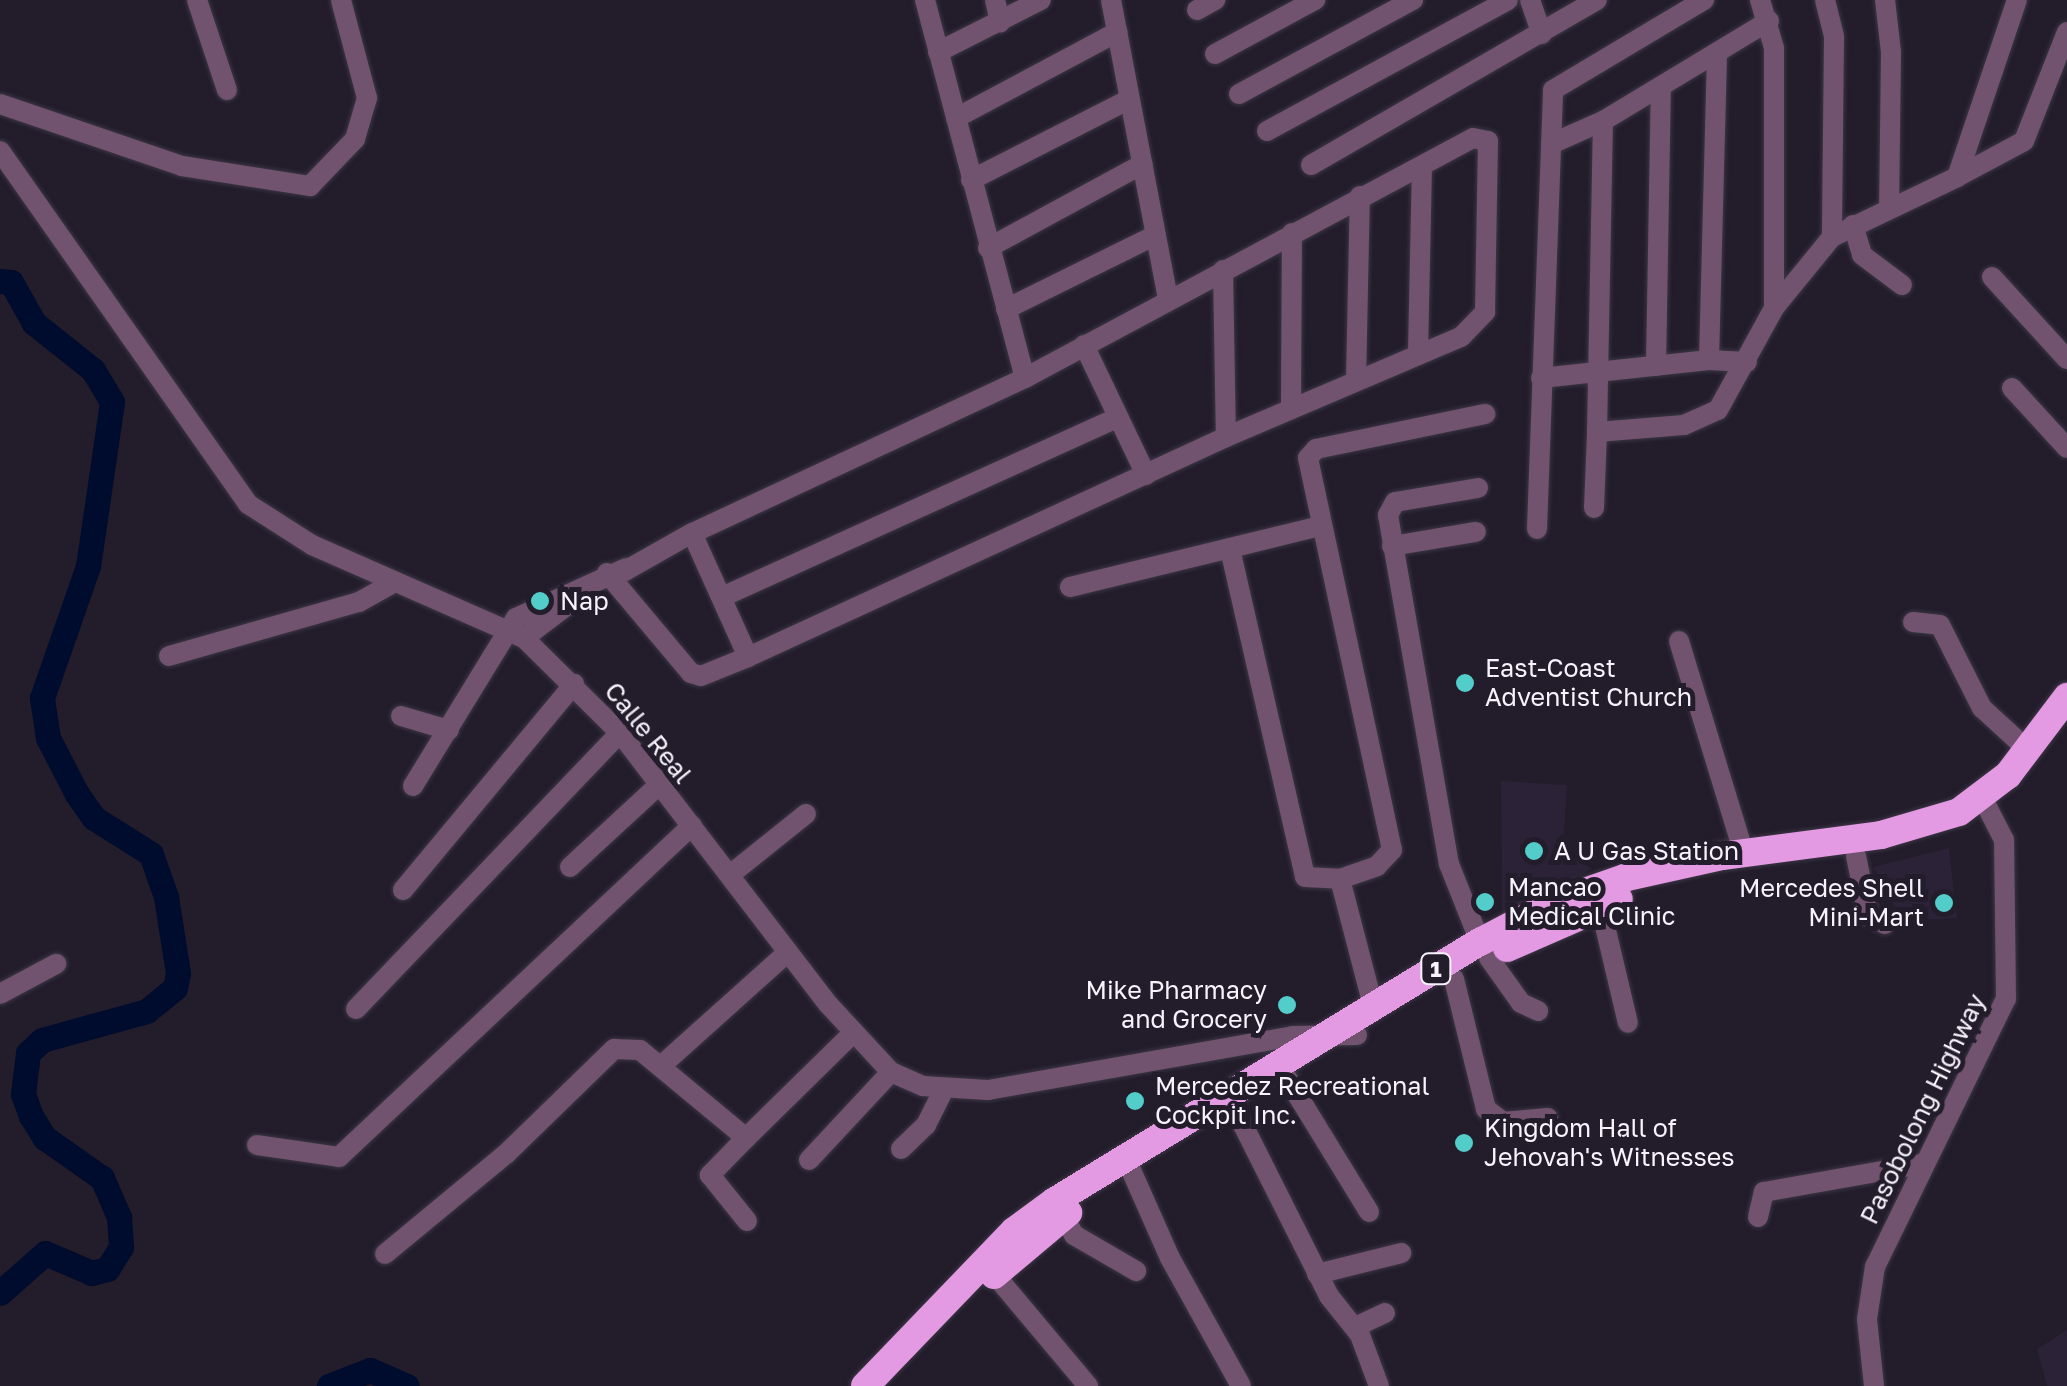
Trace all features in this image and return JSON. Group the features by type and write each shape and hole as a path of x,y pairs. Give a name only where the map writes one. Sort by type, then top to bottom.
{"highway":[{"name":"1","path":"890,1386 995,1274 1064,1216 1234,1107 1454,979 1485,950 1600,904 1724,874 1856,856 1933,839 1987,804 2030,752 2067,697"},
{"name":"1","path":"865,1386 1014,1231 1122,1155 1373,1006 1485,950 1593,888 1744,853 1916,828 1987,804 2018,790 2067,726"}],"street":[{"path":"198,0 227,90"},
{"path":"0,104 182,166 310,186 355,139 365,110 363,65 342,0"},
{"path":"926,0 1025,378"},
{"path":"995,0 1000,22"},
{"path":"938,52 1041,0"},
{"path":"1111,0 1168,298"},
{"path":"1214,54 1315,0"},
{"path":"1239,94 1413,0"},
{"path":"1267,131 1508,0"},
{"path":"1530,0 1542,34"},
{"path":"1537,529 1551,98 1558,84 1704,0"},
{"path":"1760,0 1770,22 1774,308"},
{"path":"1825,0 1834,36 1832,237"},
{"path":"1884,0 1891,42 1888,206"},
{"path":"1957,177 2016,0"},
{"path":"1311,165 1542,34 1588,2"},
{"path":"1551,144 1604,121 1770,22"},
{"path":"956,118 1116,32"},
{"path":"1597,432 1706,418 1747,362 1774,308 1832,237 2024,140 2067,32"},
{"path":"1709,360 1717,56"},
{"path":"1656,366 1661,88"},
{"path":"971,180 1130,100"},
{"path":"1594,508 1601,372 1604,121"},
{"path":"413,786 516,634 552,605 692,532 1025,378 1168,298 1478,136 1492,152 1484,312 1473,330 1226,436 748,657 696,676 616,574"},
{"name":"Calle Real","path":"0,151 248,504 312,545 516,634 574,684 620,734 852,1034 891,1072 944,1089 1040,1082 1327,1032 1357,1035"},
{"path":"988,248 1143,164"},
{"path":"1418,354 1422,166"},
{"path":"1356,380 1360,196"},
{"path":"1853,224 1862,255 1902,285"},
{"path":"1292,233 1292,409"},
{"path":"1006,308 1156,235"},
{"path":"1223,270 1226,436"},
{"path":"1992,277 2067,360"},
{"path":"1084,345 1146,475"},
{"path":"1541,378 1709,360 1747,362"},
{"path":"2012,388 2067,448"},
{"path":"1230,549 1302,869 1310,881 1340,879 1385,862 1392,850 1307,465 1316,449 1486,414"},
{"path":"722,597 1118,418"},
{"path":"1478,488 1390,505 1392,546 1449,864 1485,950 1521,1003 1538,1011"},
{"path":"1070,587 1320,526"},
{"path":"692,532 748,657"},
{"path":"1392,546 1476,532"},
{"path":"169,656 359,602 396,582"},
{"path":"1914,622 1940,625 1982,708 2030,752"},
{"path":"1679,641 1744,853"},
{"path":"403,890 574,684"},
{"path":"400,716 449,730"},
{"path":"356,1009 620,734"},
{"path":"570,867 659,786"},
{"name":"Pasobolong Highway","path":"1874,1386 1867,1295 1922,1164 2006,999 2004,840 1987,804"},
{"path":"731,874 806,814"},
{"path":"258,1144 340,1157 692,826"},
{"path":"1856,856 1868,915 1885,924"},
{"path":"1340,879 1373,1006"},
{"path":"1600,904 1628,1023"},
{"path":"662,1065 788,952"},
{"path":"0,994 56,964"},
{"path":"1454,979 1486,1109 1503,1122 1548,1118"},
{"path":"747,1221 710,1175 852,1034"},
{"path":"385,1254 506,1154 614,1049 628,1044 662,1065 746,1138"},
{"path":"809,1160 891,1072"},
{"path":"1287,1078 1369,1212"},
{"path":"900,1149 926,1124 944,1089"},
{"path":"1234,1107 1317,1274 1355,1327 1379,1386"},
{"path":"1758,1217 1764,1192 1922,1164"},
{"path":"1131,1170 1170,1258 1242,1386"},
{"path":"1064,1216 1074,1234 1136,1271"},
{"path":"1317,1274 1402,1253"},
{"path":"995,1274 1088,1386"},
{"path":"1355,1327 1385,1313"}],"shaded area":[{"path":"1501,781 1567,785 1563,850 1592,869 1502,915"},
{"path":"1949,848 1957,918 1902,921 1873,867"},
{"path":"2067,1330 2067,1386 2047,1386 2037,1349"}],"waterway":[{"path":"0,281 11,282 34,323 93,370 112,402 88,566 42,698 48,738 77,794 94,818 151,854 166,897 178,973 175,988 147,1011 42,1040 28,1053 23,1094 31,1116 45,1138 102,1178 119,1217 121,1247 107,1269 92,1273 45,1253 0,1293"},
{"path":"329,1386 370,1370 407,1386"}],"place":[{"name":"Nap","path":"540,601"},
{"name":"East-Coast Adventist Church","path":"1465,683"},
{"name":"A U Gas Station","path":"1534,851"},
{"name":"Mancao Medical Clinic","path":"1485,902"},
{"name":"Mercedes Shell Mini-Mart","path":"1944,903"},
{"name":"Mike Pharmacy and Grocery","path":"1287,1005"},
{"name":"Mercedez Recreational Cockpit Inc.","path":"1135,1101"},
{"name":"Kingdom Hall of Jehovah's Witnesses","path":"1464,1143"}]}
